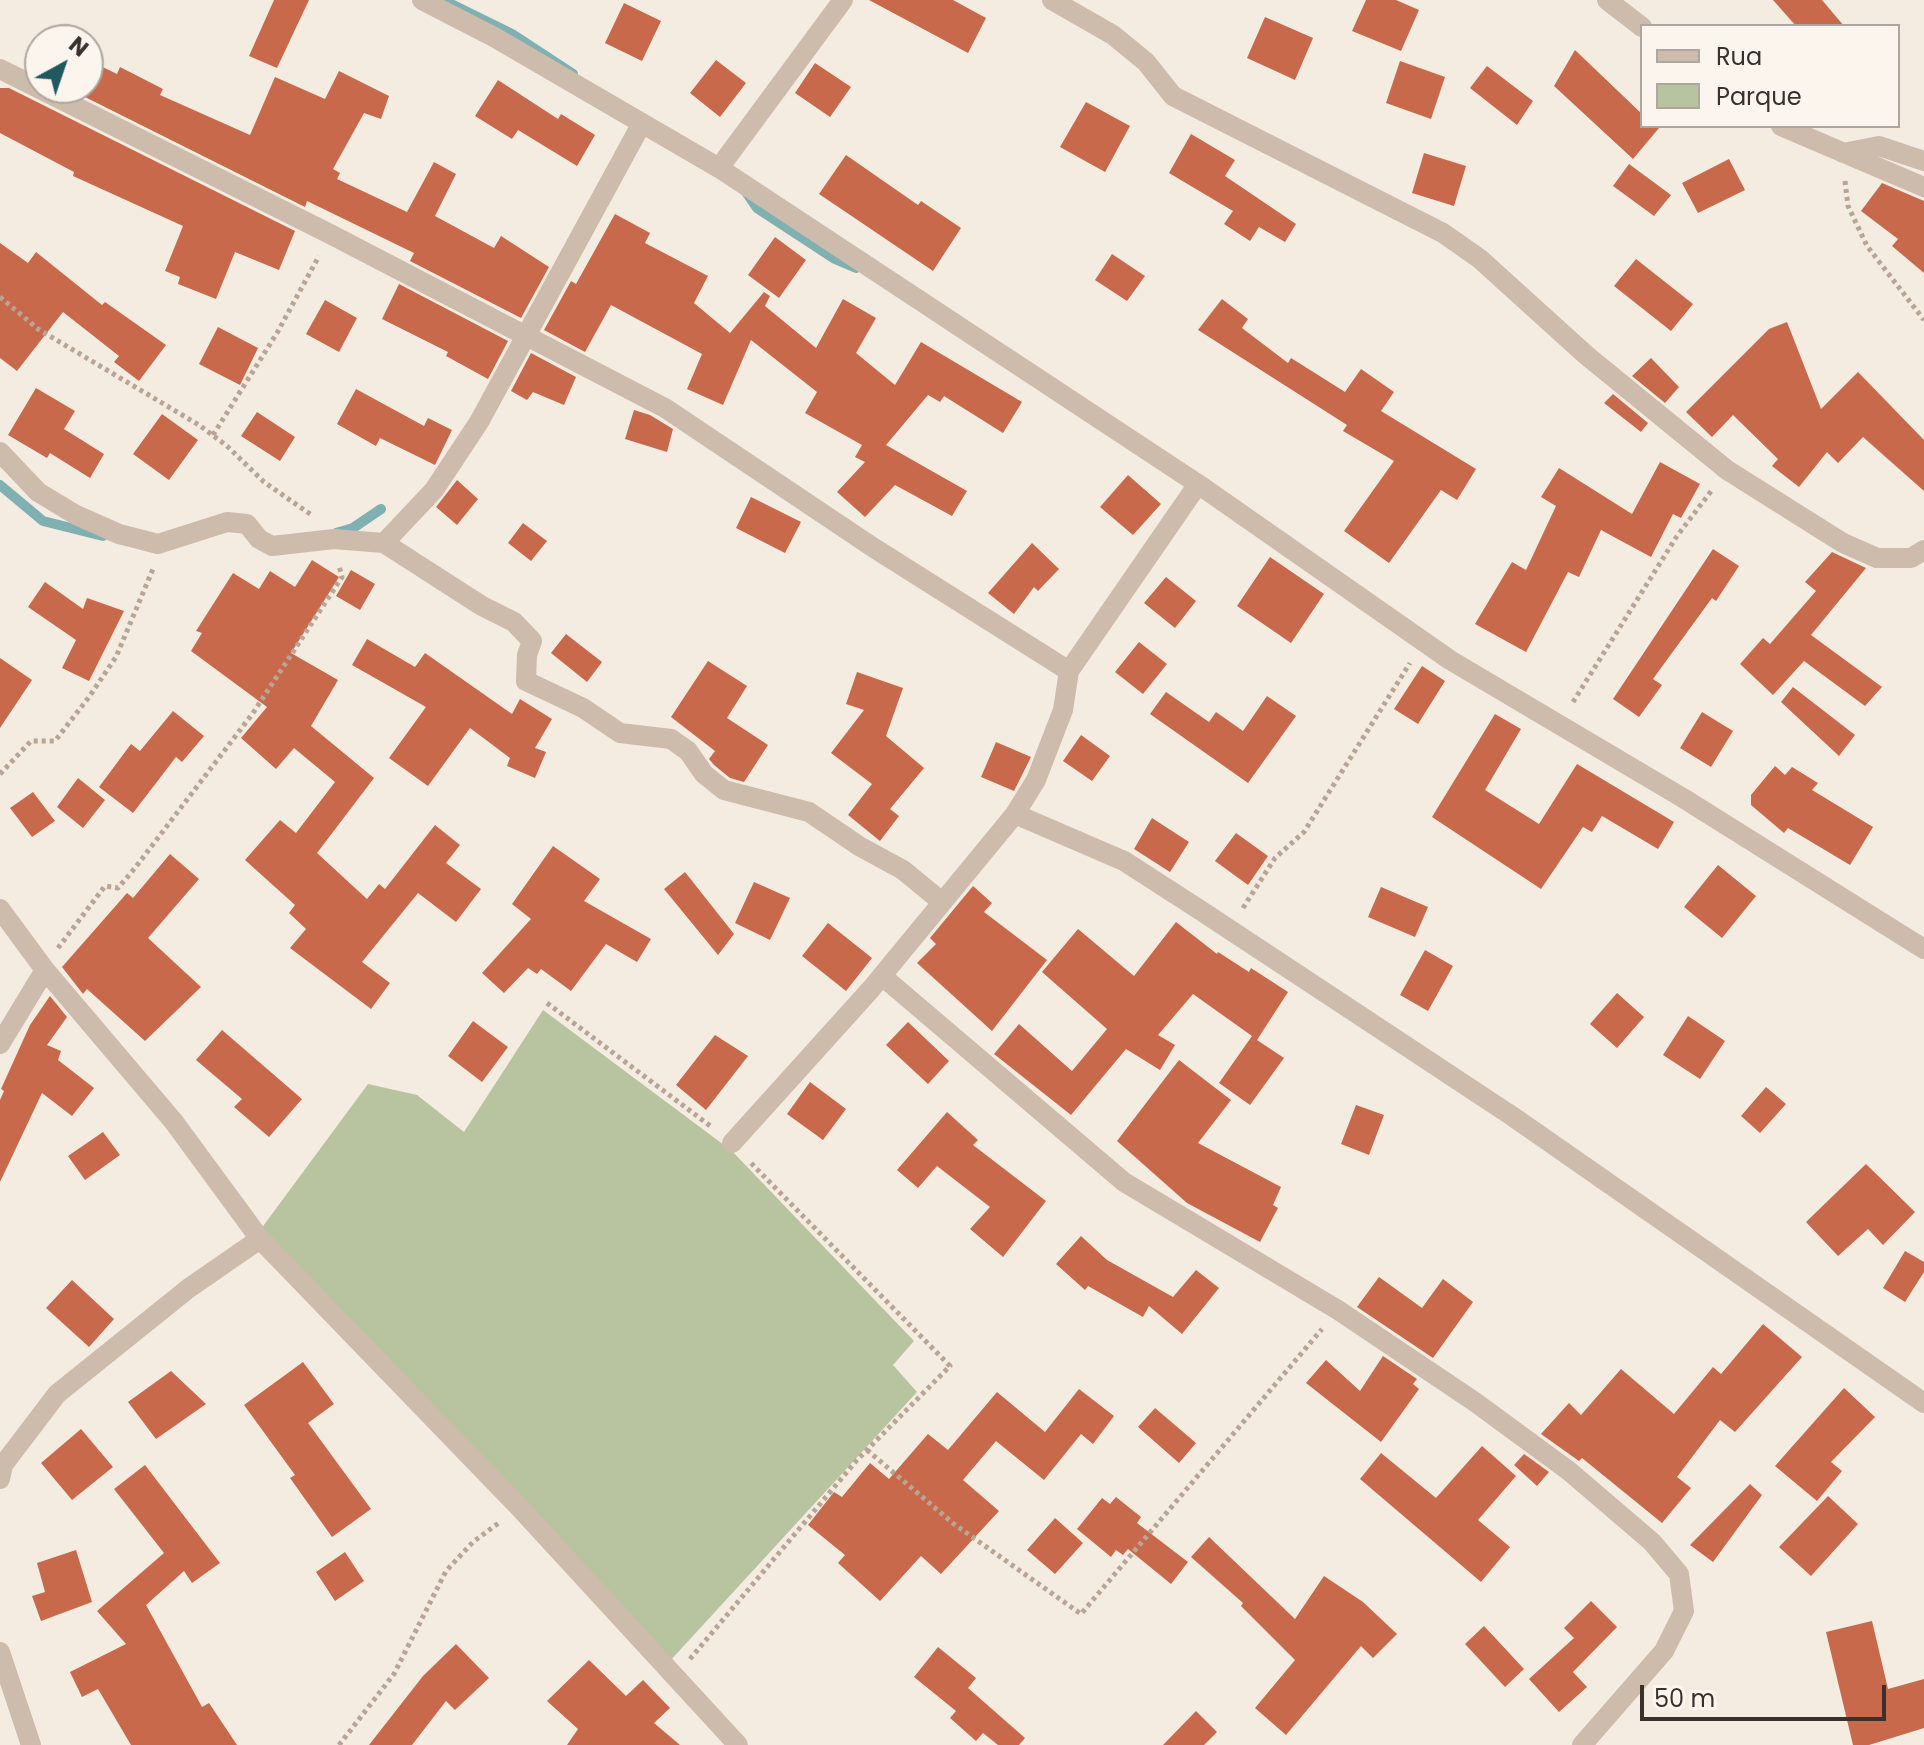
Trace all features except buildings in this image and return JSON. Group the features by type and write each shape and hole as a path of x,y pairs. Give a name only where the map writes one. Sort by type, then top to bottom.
{"street":[{"path":"422,0 719,168 1198,484 1424,642 1924,949"},
{"path":"719,168 843,0"},
{"path":"1052,0 1113,35 1146,62 1173,96 1443,233 1480,259 1586,355 1727,470 1843,543 1877,558 1911,558 1924,550"},
{"path":"1607,0 1640,25"},
{"path":"0,69 330,234 665,408 874,548 1069,671"},
{"path":"384,543 434,490 479,422 642,123"},
{"path":"1786,128 1924,187"},
{"path":"1843,153 1879,146 1924,161"},
{"path":"0,452 38,492 76,515 119,534 158,544 227,522 247,524 259,539 272,546 331,540 384,543 514,622 532,641 527,655 526,681 583,708 620,733 671,739 688,751 704,774 724,790 809,812 859,846 903,870 942,902"},
{"path":"732,1143 882,976 1015,814 1036,780 1063,710 1069,671 1198,484"},
{"path":"1015,814 1124,861 1230,929 1512,1116 1924,1403"},
{"path":"0,909 45,970 174,1122 260,1239 519,1507 738,1745"},
{"path":"0,1044 45,970"},
{"path":"882,976 1124,1182 1338,1310 1475,1402 1569,1471 1652,1542 1679,1574 1684,1611 1664,1651 1582,1745"},
{"path":"0,1479 3,1465 57,1394 189,1288 260,1239"},
{"path":"0,1652 31,1745"}],"path":[{"path":"1843,153 1848,206 1867,246 1924,320"},
{"path":"213,435 277,333 330,234"},
{"path":"0,297 38,329 213,435 272,489 314,516 331,540 342,577 287,663 135,868 118,888 105,886 67,933 45,970"},
{"path":"1559,725 1677,536 1727,470"},
{"path":"0,774 31,741 55,741 89,697 116,657 132,623 152,577 158,544"},
{"path":"1230,929 1275,858 1304,832 1424,642"},
{"path":"547,1003 732,1143 950,1366 867,1450 675,1679"},
{"path":"867,1450 954,1524 1081,1614 1338,1310"},
{"path":"339,1745 394,1674 446,1571 473,1542 519,1507"}],"green space":[{"path":"543,1010 732,1151 914,1341 893,1365 917,1392 669,1662 258,1233 368,1084 417,1095 464,1132"}],"waterway":[{"path":"443,0 512,34 573,74"},
{"path":"746,192 757,208 835,259 856,268"},
{"path":"0,485 43,521 103,536"},
{"path":"336,533 353,528 381,509"}]}
